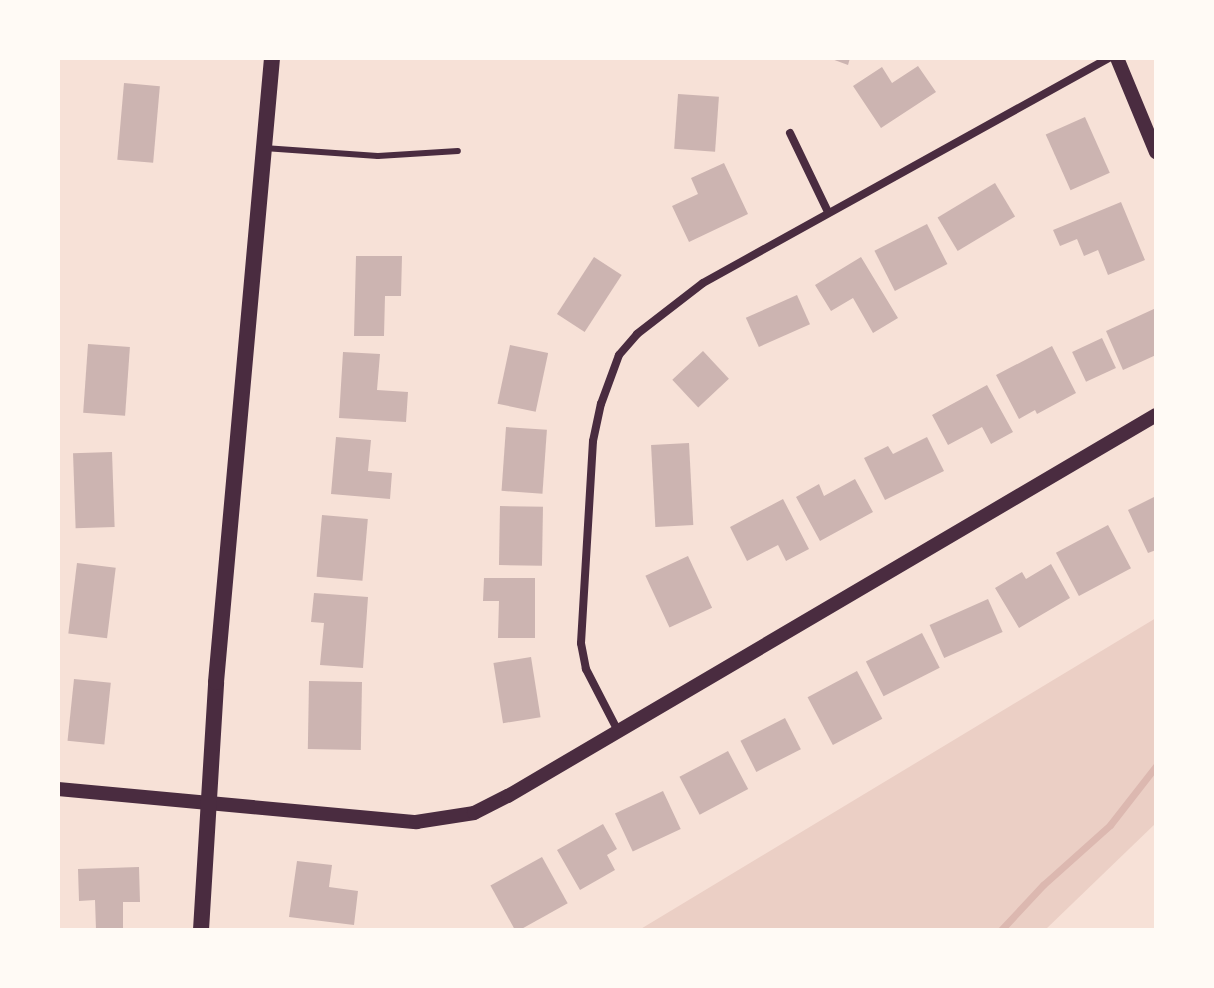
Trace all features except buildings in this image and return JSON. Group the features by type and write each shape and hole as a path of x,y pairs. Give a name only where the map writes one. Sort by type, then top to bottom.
{"main road":[{"path":"201,930 216,682 272,58"}],"street":[{"path":"618,731 586,669 581,643 593,441 601,404 619,355 637,334 703,283 1109,58"},
{"path":"1117,58 1156,152"},
{"path":"790,133 828,212"},
{"path":"58,789 416,822 474,813 1156,415"}],"lane":[{"path":"264,148 378,156 458,151"}],"shaded area":[{"path":"1156,618 1156,823 1045,930 639,930"}],"waterway":[{"path":"1001,930 1043,885 1110,825 1156,766"}]}
